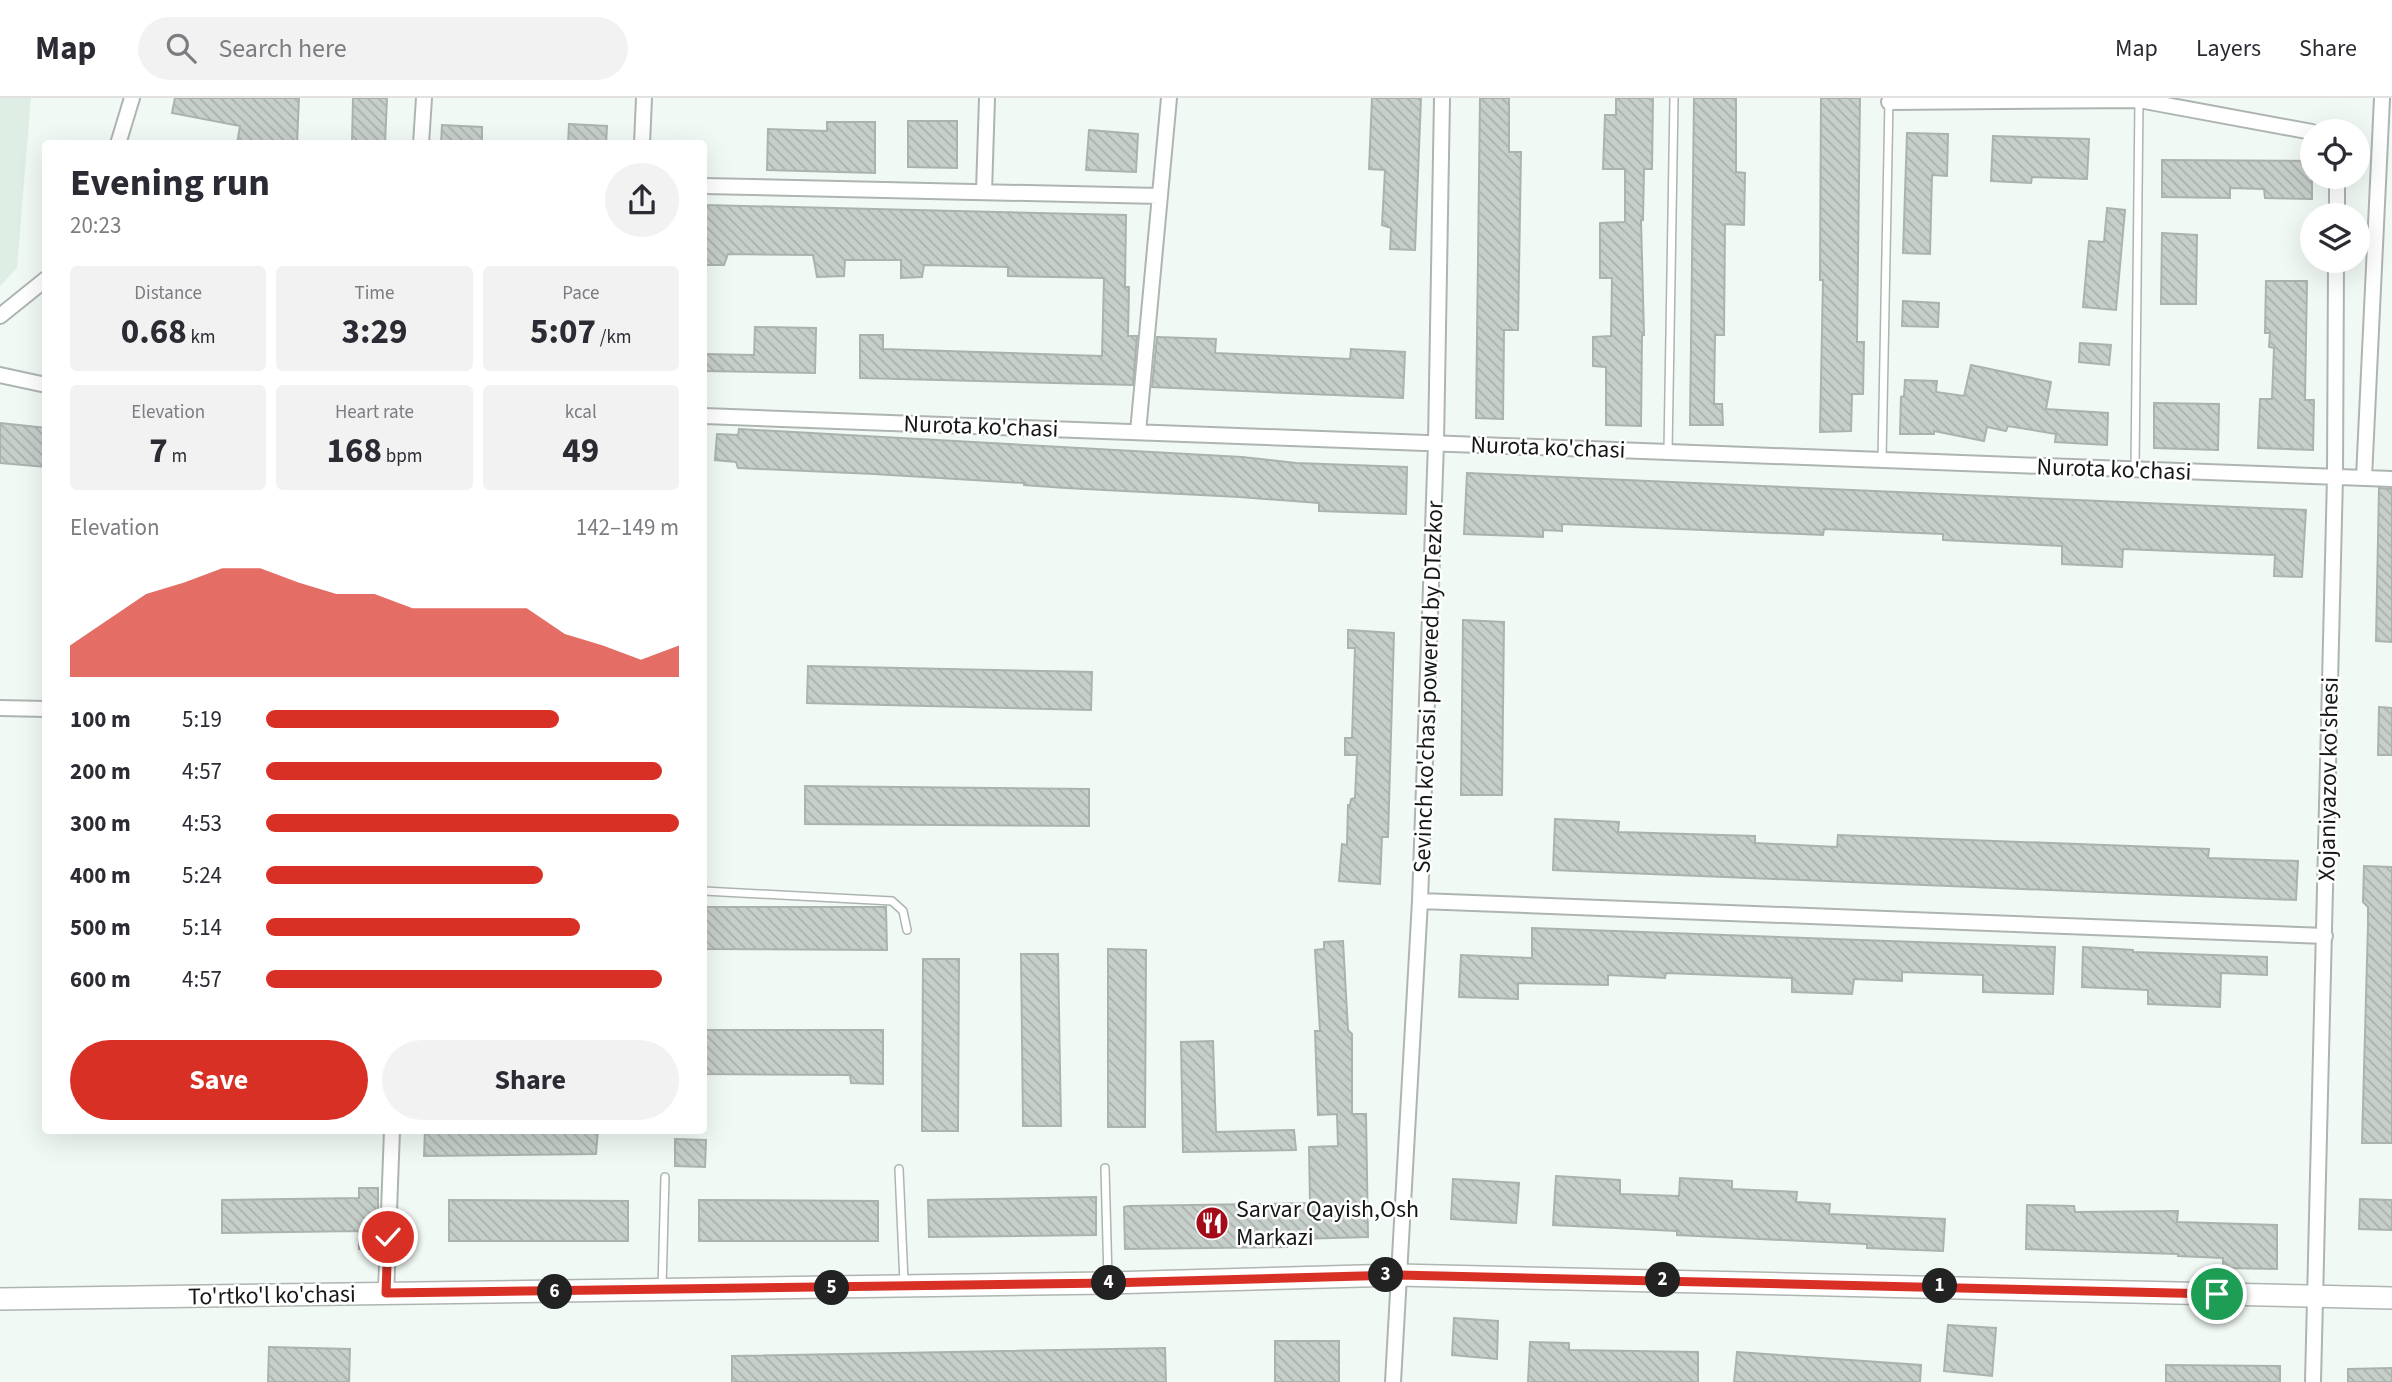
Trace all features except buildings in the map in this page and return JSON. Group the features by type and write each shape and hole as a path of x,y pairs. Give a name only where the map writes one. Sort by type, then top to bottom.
{"street":[{"path":"119,140 132,98"},
{"path":"421,140 424,98"},
{"path":"642,140 644,98"},
{"path":"984,192 987,98"},
{"path":"1138,432 1169,98"},
{"name":"Sevinch ko'chasi powered by DTezkor","path":"1393,1382 1420,901 1436,443 1442,98"},
{"path":"2364,478 2386,130 2382,98"},
{"path":"1889,100 2139,100 2300,129"},
{"path":"707,187 1160,196"},
{"name":"Xojaniyazov ko'shesi","path":"2313,1382 2335,477 2336,273"},
{"path":"0,316 42,282"},
{"path":"0,375 42,384"},
{"name":"Nurota ko'chasi","path":"707,416 2392,479"},
{"path":"0,708 42,709"},
{"path":"1420,901 2325,936"},
{"path":"386,1293 393,1134"},
{"name":"To'rtko'l ko'chasi","path":"0,1298 904,1287 1398,1275 2392,1298"}],"lane":[{"path":"1668,452 1674,98"},
{"path":"1882,460 1889,100"},
{"path":"2135,469 2139,100"},
{"path":"707,891 892,901 903,911 907,930"},
{"path":"1105,1168 1108,1283"},
{"path":"898,1169 904,1287"},
{"path":"662,1290 665,1177"}],"shaded area":[{"path":"0,98 31,98 17,268 0,286"}],"place":[{"name":"Sarvar Qayish,Osh Markazi","path":"1212,1223"}],"route":[{"path":"388,1237 386,1293 1108,1283 1398,1275 2217,1294"}]}
